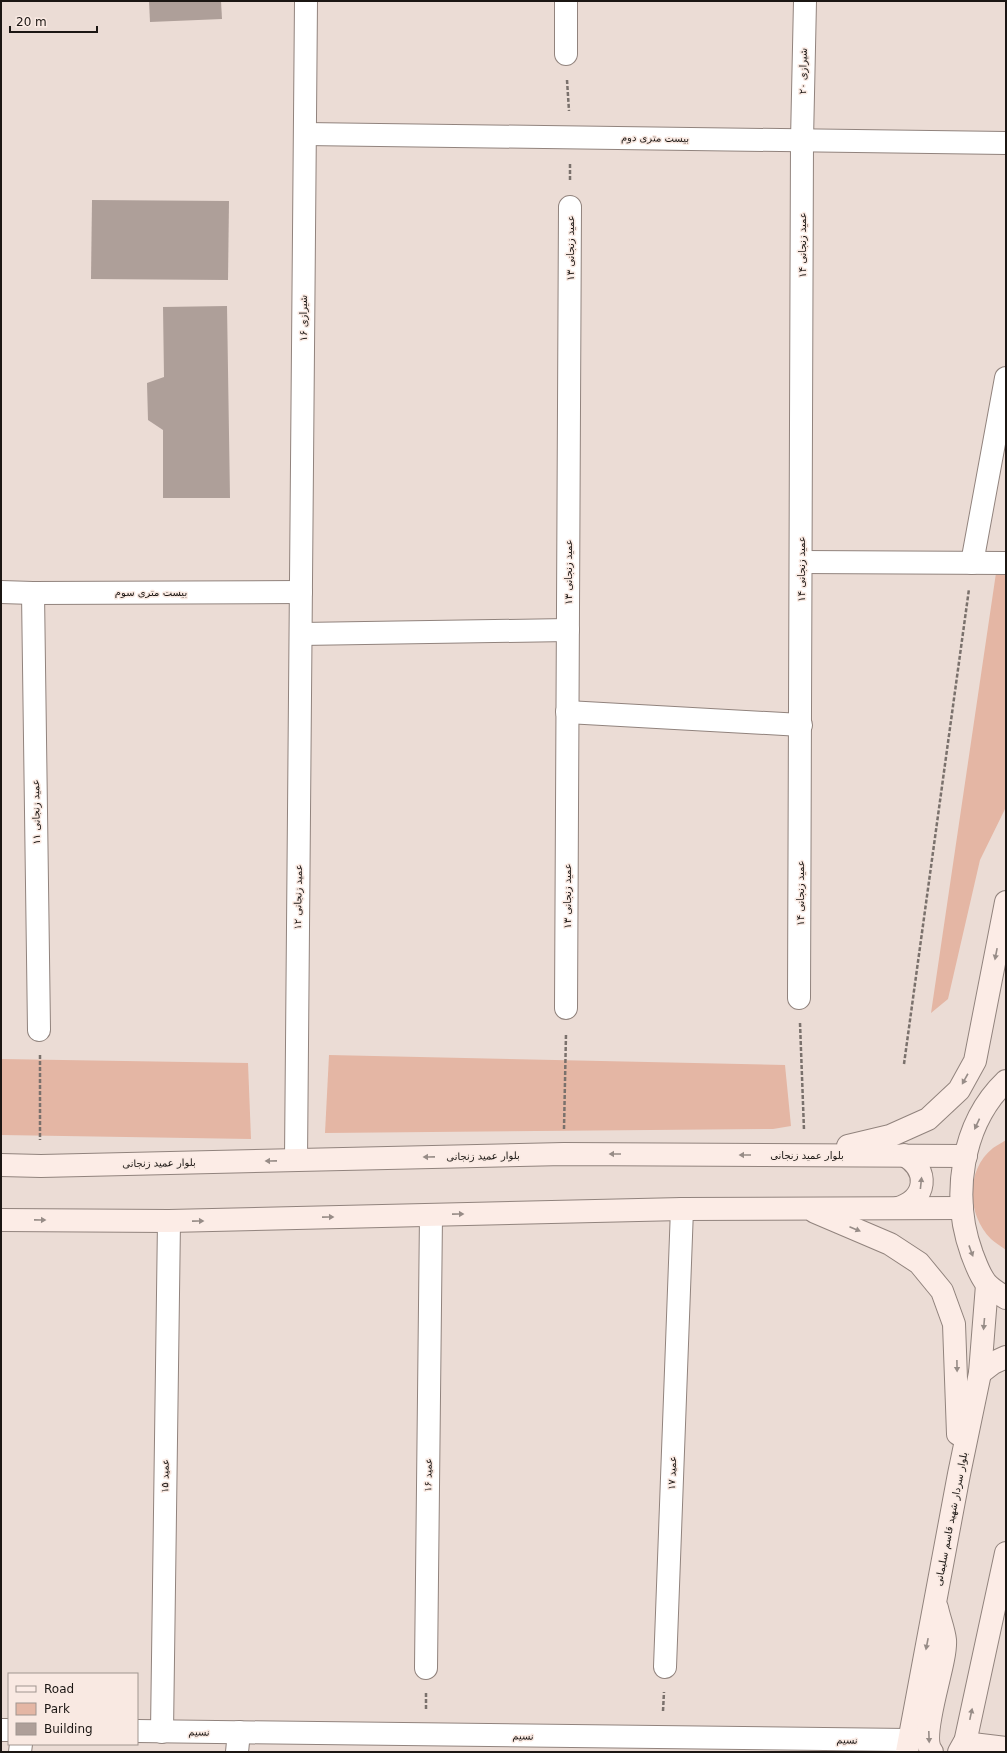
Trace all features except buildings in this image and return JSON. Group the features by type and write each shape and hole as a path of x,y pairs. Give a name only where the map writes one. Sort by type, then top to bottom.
{"main road":[{"path":"804,1155 890,1136 928,1119 959,1090 974,1061 1006,902"},
{"path":"1006,1081 994,1093 972,1134 966,1156 962,1185 962,1208 967,1240 978,1270 987,1285 1006,1298"},
{"name":"بلوار عمید زنجانی","path":"1,1165 40,1166 564,1154 904,1154 966,1156"},
{"path":"898,1208 912,1201 921,1188 920,1172 917,1164 904,1154"},
{"path":"807,1208 890,1244 919,1263 942,1291 954,1324 958,1474"},
{"path":"1,1220 169,1221 682,1209 962,1208"},
{"name":"بلوار سردار شهید قاسم سلیمانی","path":"908,1746 958,1474 980,1373 987,1285"},
{"path":"980,1373 993,1363 1006,1358"},
{"path":"1006,1553 962,1749 1006,1748"},
{"path":"996,1594 1006,1626"},
{"path":"932,1752 929,1748 928,1731 946,1641 935,1602"}],"street":[{"name":"شیرازی ۱۶","path":"300,634 306,1"},
{"path":"566,1 566,54"},
{"name":"شیرازی ۲۰","path":"802,140 805,1"},
{"name":"بیست متری دوم","path":"305,134 1006,143"},
{"name":"عمید زنجانی ۱۴","path":"799,998 802,140"},
{"name":"عمید زنجانی ۱۳","path":"566,1008 570,207"},
{"path":"972,563 1006,378"},
{"path":"801,562 1006,563"},
{"name":"بیست متری سوم","path":"1,592 301,592"},
{"name":"عمید زنجانی ۱۱","path":"34,593 39,1030"},
{"path":"300,634 568,630"},
{"name":"عمید زنجانی ۱۲","path":"296,1160 300,634"},
{"path":"568,712 801,725"},
{"name":"عمید ۱۷","path":"665,1667 682,1209"},
{"name":"عمید ۱۶","path":"426,1668 431,1215"},
{"name":"عمید ۱۵","path":"162,1732 169,1221"},
{"name":"نسیم","path":"138,1731 162,1732 238,1742 426,1735 662,1737 908,1746"}],"path":[{"name":"عمید زنجانی ۱۳","path":"566,54 570,137 570,207"},
{"path":"904,1064 972,563"},
{"path":"799,998 804,1155"},
{"path":"564,1154 566,1008"},
{"path":"39,1030 40,1166"},
{"path":"662,1737 665,1667"},
{"path":"426,1668 426,1735"}],"green space":[{"path":"996,573 1006,574 1006,807 980,860 948,999 931,1013"},
{"path":"329,1055 785,1065 791,1126 773,1129 325,1133"},
{"path":"1,1059 248,1063 251,1139 1,1135"},
{"path":"1006,1140 1006,1250 993,1240 983,1229 977,1218 972,1193 978,1168 984,1157 993,1148"}]}
